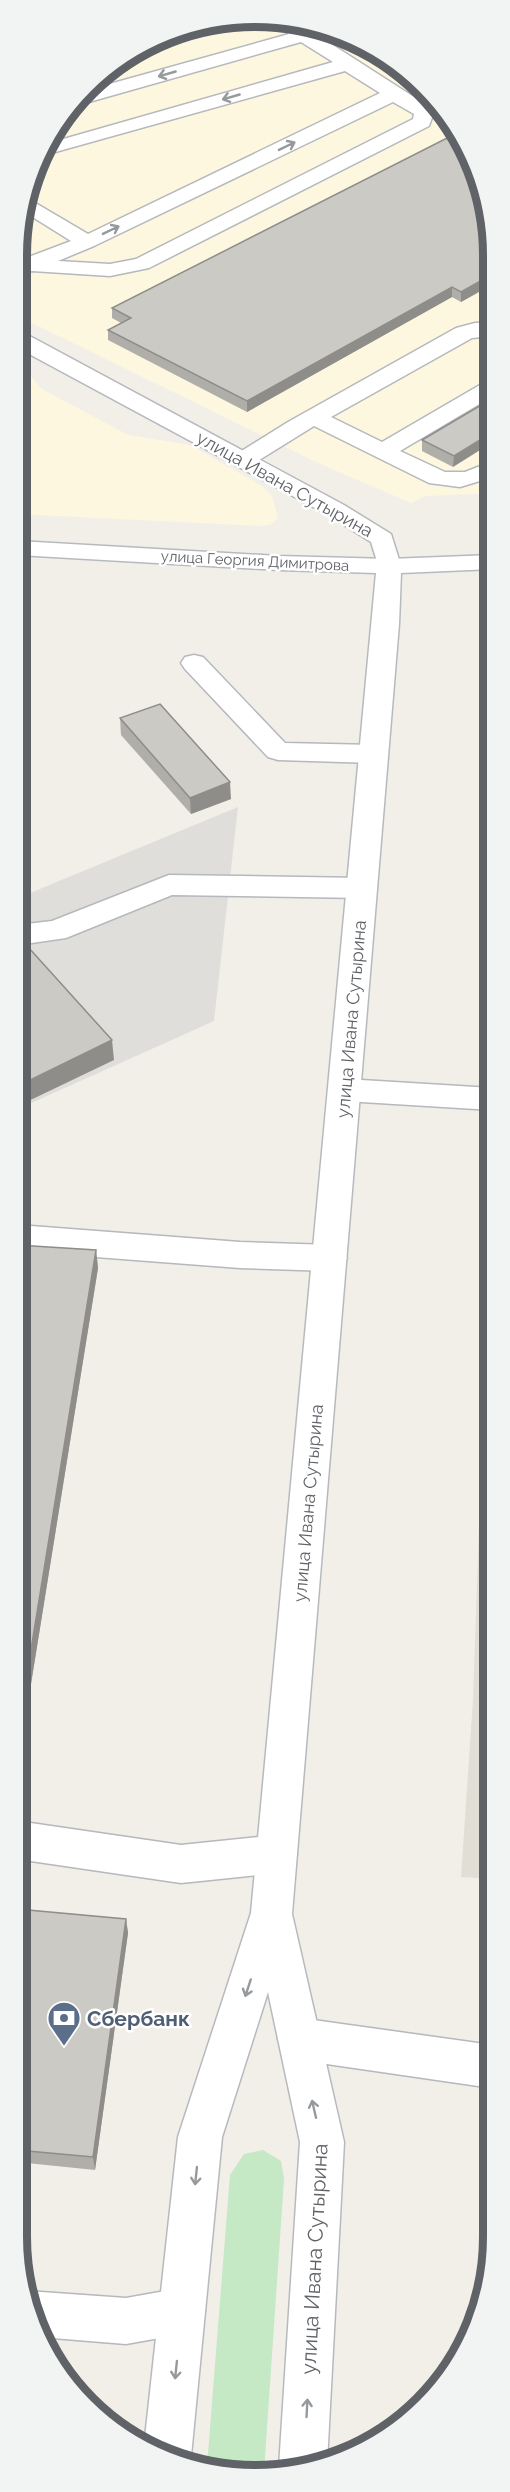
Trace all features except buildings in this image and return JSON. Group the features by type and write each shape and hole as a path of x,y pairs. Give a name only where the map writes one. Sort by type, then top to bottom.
{"main road":[{"path":"27,267 110,270 142,264 422,122 424,112 297,31"},
{"path":"93,95 305,36"},
{"path":"54,148 348,64"},
{"path":"27,265 87,242 394,94"},
{"path":"32,208 87,242"},
{"path":"243,460 296,427 316,418 464,333 483,330"},
{"name":"улица Ивана Сутырина","path":"27,344 336,510 382,539 389,567 375,754 272,1913 200,2137 168,2448"},
{"path":"383,451 483,393"},
{"path":"316,418 437,478 457,481 483,473"},
{"name":"улица Георгия Димитрова","path":"27,549 389,567 483,562"},
{"path":"194,663 278,751 375,754"},
{"path":"27,934 56,931 169,885 363,888"},
{"path":"345,1090 483,1098"},
{"path":"27,1239 240,1255 330,1258"},
{"path":"27,1841 180,1864 277,1854"},
{"name":"улица Ивана Сутырина","path":"272,1913 322,2142 303,2460"},
{"path":"299,2039 483,2066"},
{"path":"40,2314 126,2321 182,2312"}],"shaded area":[{"path":"270,27 299,31 342,44 382,65 416,94 445,128 471,182 479,211 483,240 483,493 425,496 411,503 316,462 27,320 27,240 31,211 44,168 65,128 94,94 116,74 154,51 182,39 225,29"},
{"path":"27,372 42,389 128,435 190,445 262,486 272,496 278,518 270,525 27,514"},
{"path":"238,807 214,1021 27,1105 27,894"},
{"path":"483,1411 483,1878 461,1877 473,1700"}],"green space":[{"path":"263,2150 281,2161 284,2179 264,2465 240,2465 207,2460 230,2175 244,2154"}],"place":[{"name":"Сбербанк","path":"64,2047"}]}
